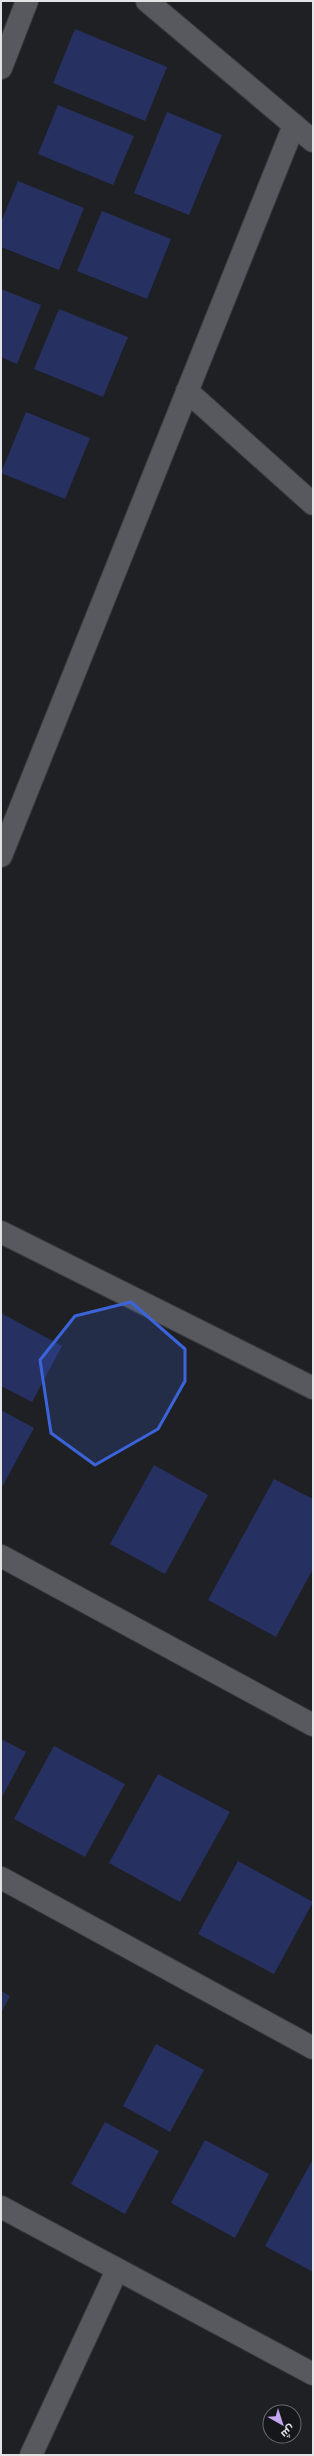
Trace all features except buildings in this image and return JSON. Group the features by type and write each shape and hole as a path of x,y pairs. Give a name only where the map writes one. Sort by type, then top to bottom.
{"street":[{"path":"1,68 27,1"},
{"path":"147,1 313,141"},
{"path":"1,856 294,125"},
{"path":"187,391 313,504"},
{"path":"1,1232 313,1388"},
{"path":"1,1556 313,1725"},
{"path":"1,1878 313,2048"},
{"path":"1,2207 313,2374"},
{"path":"31,2455 117,2270"}],"highlighted area":[{"path":"131,1302 185,1349 185,1381 158,1429 95,1465 51,1433 40,1360 75,1316"}]}
